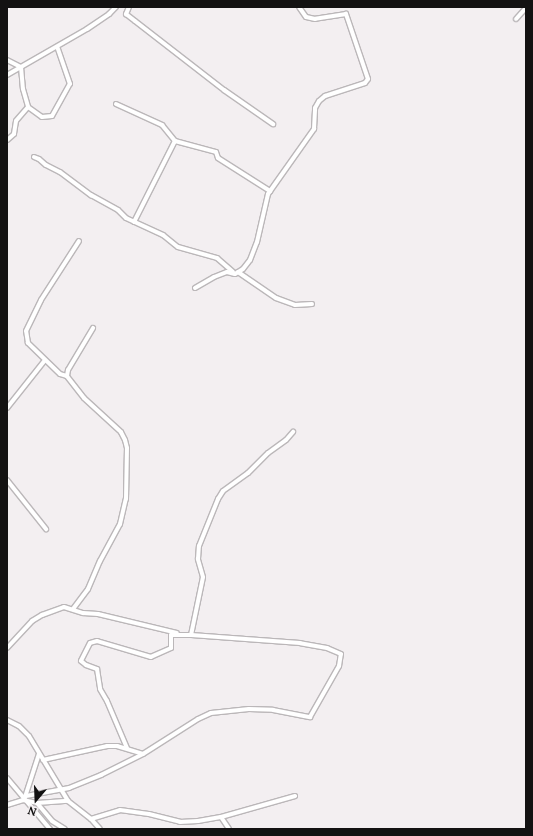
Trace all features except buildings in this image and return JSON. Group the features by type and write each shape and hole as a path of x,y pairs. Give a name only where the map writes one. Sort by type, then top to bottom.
{"street":[{"path":"7,75 87,29 116,7"},
{"path":"129,7 126,14 224,90 273,124"},
{"path":"195,288 214,277 227,272 236,273 243,269 250,260 257,242 270,191 314,129 315,108 319,101 325,96 365,83 368,79 346,14 315,19 306,17 299,7"},
{"path":"516,20 526,8"},
{"path":"21,67 23,89 28,107 42,117 52,116 70,84 56,47"},
{"path":"7,60 21,67"},
{"path":"116,104 162,126 176,141 216,152 218,158 270,191"},
{"path":"7,140 14,134 16,122 28,107"},
{"path":"134,222 176,141"},
{"path":"34,157 39,158 46,165 60,172 91,195 118,210 126,218 163,235 178,246 217,258 236,273 276,298 295,305 312,304"},
{"path":"73,608 88,590 100,561 120,524 126,499 127,448 121,432 84,398 67,376 60,374 28,343 26,331 41,300 79,241"},
{"path":"67,376 68,370 93,328"},
{"path":"7,408 45,360"},
{"path":"189,635 203,577 198,559 199,546 218,499 223,491 248,473 268,453 286,440 293,432"},
{"path":"7,480 46,529"},
{"path":"7,648 32,621 42,615 64,607 73,608 83,613 98,614 189,635"},
{"path":"7,806 25,798 62,789 101,775 143,754 198,719 217,712 249,709 274,710 310,717 334,676 342,658 340,653 334,650 300,643 189,635 171,635 171,648 151,657 97,641 90,643 82,661 86,665 97,669 100,690 127,748"},
{"path":"7,720 23,730 62,789 68,801 91,819 99,829"},
{"path":"43,760 107,746 127,748 143,754"},
{"path":"25,798 39,754"},
{"path":"7,778 50,829"},
{"path":"91,819 120,810 149,814 180,822 221,817 295,796"},
{"path":"25,798 37,803 68,801"},
{"path":"37,803 52,821 65,829"},
{"path":"221,817 229,829"}]}
